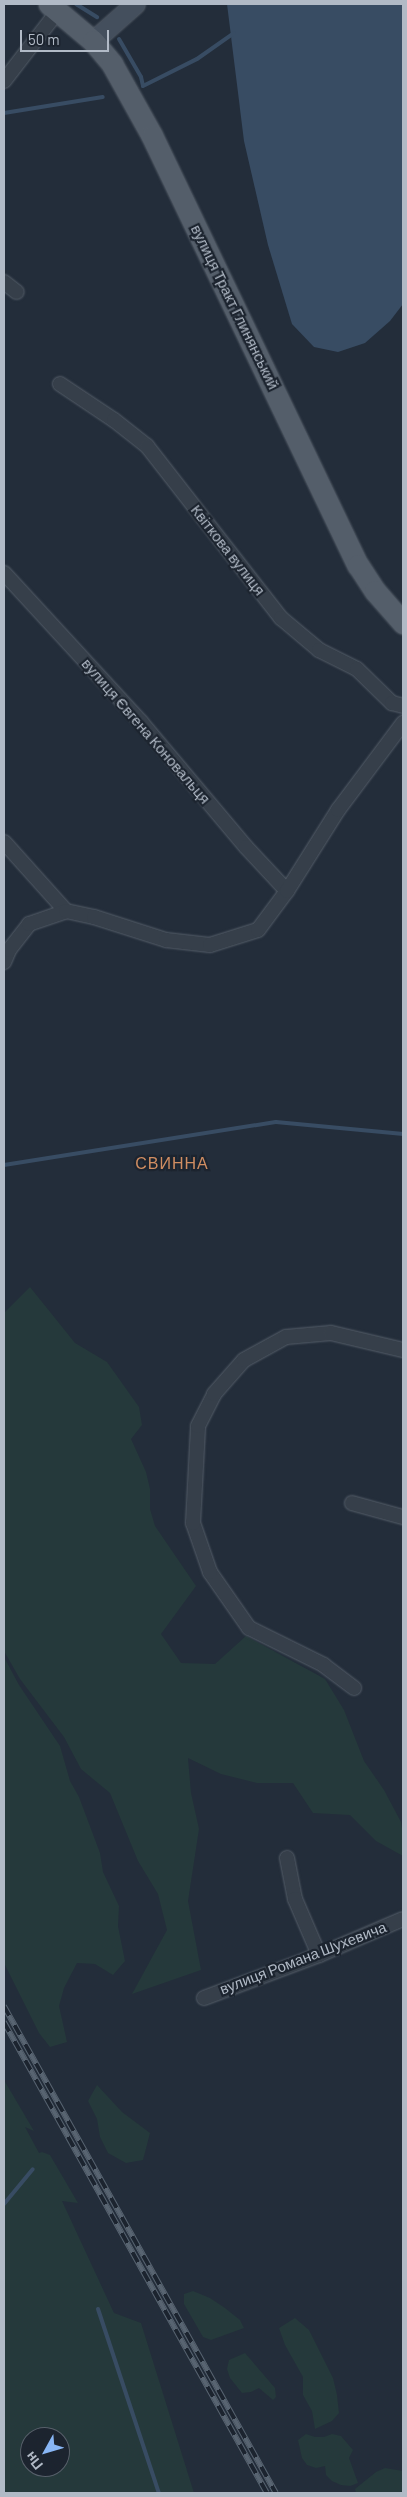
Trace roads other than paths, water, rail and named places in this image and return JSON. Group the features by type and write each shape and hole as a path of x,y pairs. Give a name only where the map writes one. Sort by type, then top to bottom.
{"main road":[{"path":"93,41 135,4"},
{"name":"вулиця Тракт Глинянський","path":"54,8 93,41 112,64 152,136 358,565 374,591 403,623"}],"street":[{"path":"4,81 54,8"},
{"path":"4,282 17,292"},
{"name":"Квіткова вулиця","path":"60,384 114,420 147,446 281,618 319,650 357,669 392,703 403,706"},
{"name":"вулиця Євгена Коновальця","path":"4,573 141,722 246,847 287,891"},
{"path":"4,962 9,950 29,924 66,911 94,916 166,940 210,944 258,930 287,891 338,810 403,723"},
{"path":"4,842 66,911"},
{"path":"354,1688 324,1666 249,1628 210,1572 193,1524 198,1426 214,1394 244,1360 286,1338 331,1333 403,1350"},
{"path":"352,1503 403,1517"},
{"path":"287,1858 295,1899 319,1954"},
{"name":"вулиця Романа Шухевича","path":"204,1998 319,1954 403,1919"}],"water":[{"path":"227,4 403,4 403,304 390,321 365,343 338,352 314,347 292,324 268,245 244,141"}],"waterway":[{"path":"76,4 97,17"},
{"path":"119,39 141,77 143,86 197,59 234,33"},
{"path":"4,113 103,97"},
{"path":"4,1165 276,1122 403,1134"},
{"path":"4,2204 33,2169"},
{"path":"98,2309 159,2493"}],"railway":[{"path":"4,2006 276,2493"},
{"path":"4,2022 267,2493"}],"district":[{"name":"СВИННА","path":"172,1163"}]}
